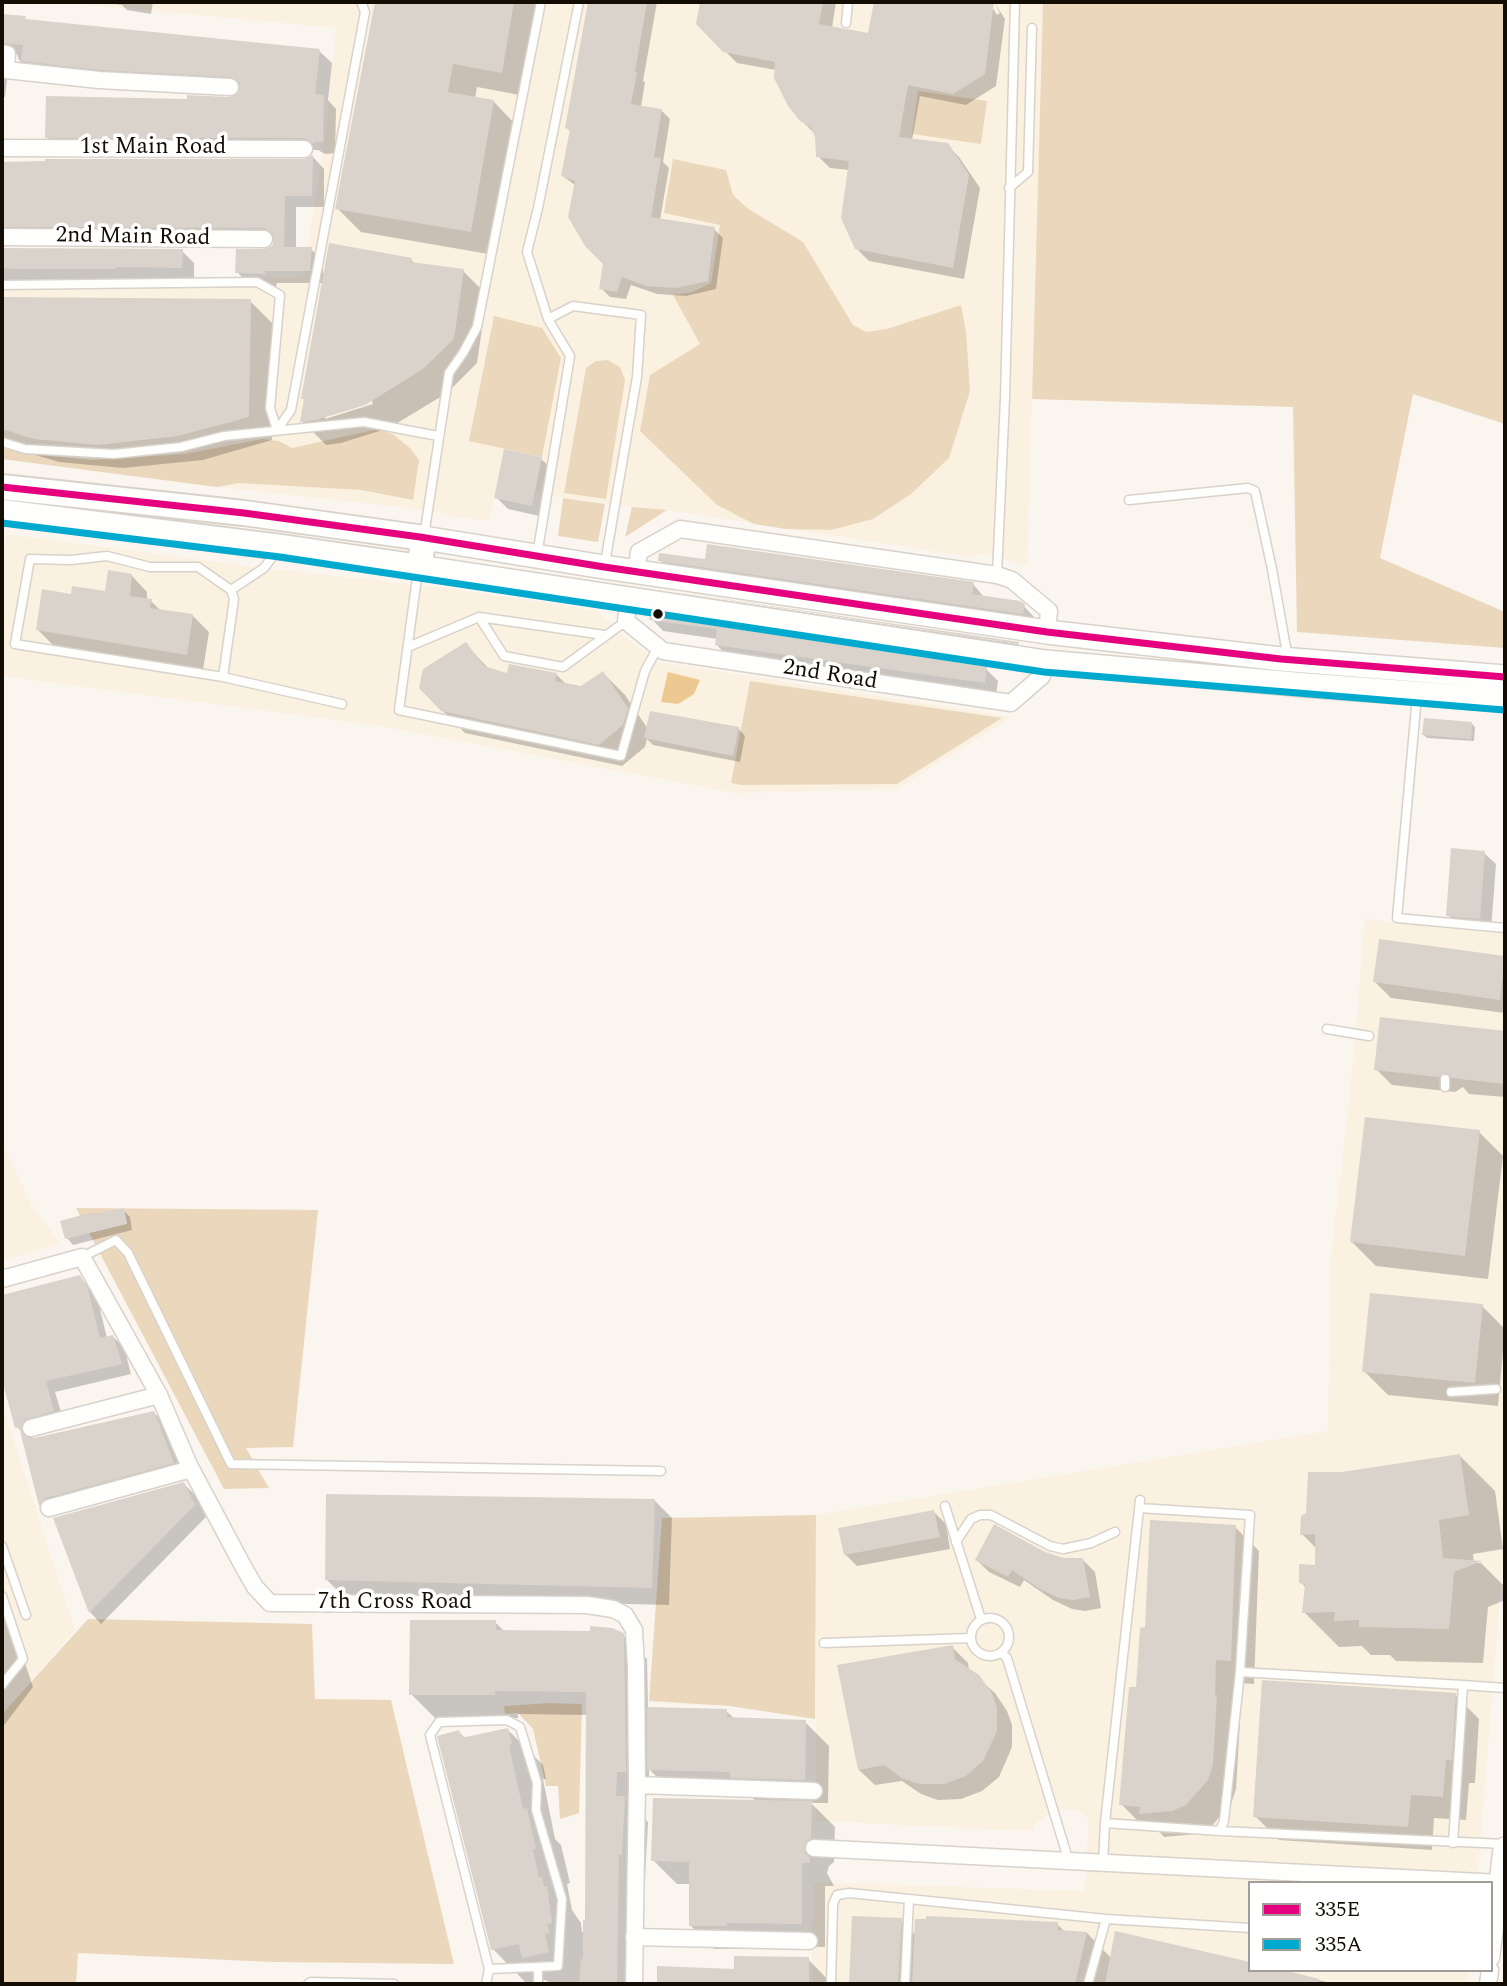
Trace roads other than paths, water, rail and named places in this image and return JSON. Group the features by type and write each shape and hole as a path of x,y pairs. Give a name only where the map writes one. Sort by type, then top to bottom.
{"main road":[{"path":"2,487 244,513 1047,632 1288,660 1505,677"},
{"name":"2nd Road","path":"2,512 419,567 627,610 1046,662 1505,700"},
{"path":"419,567 424,538"},
{"path":"1503,1883 1505,1846"}],"street":[{"path":"2,53 7,54 6,70 99,80 230,87"},
{"name":"1st Main Road","path":"2,148 304,149"},
{"name":"2nd Main Road","path":"2,237 264,239"},
{"path":"636,572 639,552 680,529 997,575 1012,580 1049,611 1047,632"},
{"name":"2nd Road","path":"627,610 663,651 1011,703 1042,676 1046,662"},
{"path":"2,1279 82,1256"},
{"name":"7th Cross Road","path":"82,1256 159,1395 191,1469 244,1568 255,1587 270,1603 587,1605 613,1609 625,1615 634,1630 637,1785 634,1984"},
{"path":"31,1428 159,1395"},
{"path":"49,1508 191,1469"},
{"path":"637,1785 814,1791"},
{"path":"814,1848 1413,1881"},
{"path":"1496,1949 1503,1883"},
{"path":"634,1937 809,1941"}],"lane":[{"path":"277,430 292,410 365,12 360,2"},
{"path":"424,538 449,373 477,327 541,2"},
{"path":"537,555 570,356 548,319 527,252 579,2"},
{"path":"845,23 848,2"},
{"path":"997,575 1005,398 1015,2"},
{"path":"1009,188 1028,172 1032,29"},
{"path":"2,285 257,282 280,295 270,408 277,430"},
{"path":"548,319 573,306 640,315 637,377 604,567"},
{"path":"2,442 25,449 114,454 181,447 224,436 365,422 438,436"},
{"path":"1129,500 1248,488 1255,491 1288,660"},
{"path":"231,590 264,568 281,547"},
{"path":"223,677 234,599 231,590 198,566 150,567 107,556 71,560 30,559 15,644 223,677 342,704"},
{"path":"419,567 399,710 621,756 645,671 658,647"},
{"path":"479,617 504,656 563,667 604,635 627,610"},
{"path":"408,647 479,617 604,635"},
{"path":"1418,693 1397,918 1505,928"},
{"path":"1327,1030 1369,1037"},
{"path":"82,1256 116,1241 128,1253 231,1464 662,1471"},
{"path":"1451,1392 1496,1389"},
{"path":"1103,1863 1139,1504 1250,1515 1240,1672 1224,1821 1220,1831"},
{"path":"945,1506 981,1619"},
{"path":"956,1542 971,1519 980,1515 991,1515 1050,1546 1063,1549 1084,1545 1115,1532"},
{"path":"2,1546 26,1615"},
{"path":"2,1596 23,1659 2,1685"},
{"path":"996,1618 1007,1627 1009,1642 1001,1653 985,1656 973,1646 971,1638 973,1627 981,1619 996,1618"},
{"path":"824,1643 971,1638"},
{"path":"1001,1653 1007,1658 1069,1861"},
{"path":"1240,1672 1505,1688"},
{"path":"1452,1843 1463,1685"},
{"path":"486,1984 489,1969 430,1735 439,1722 507,1720 520,1727 537,1783 536,1810 562,1899 558,1966 489,1969"},
{"path":"1105,1823 1505,1846"},
{"path":"831,1984 833,1904 837,1895 849,1893 1106,1919 1248,1928"},
{"path":"905,1984 909,1899"},
{"path":"1088,1984 1106,1919"},
{"path":"538,1968 538,1984"},
{"path":"308,1984 394,1984"}]}
